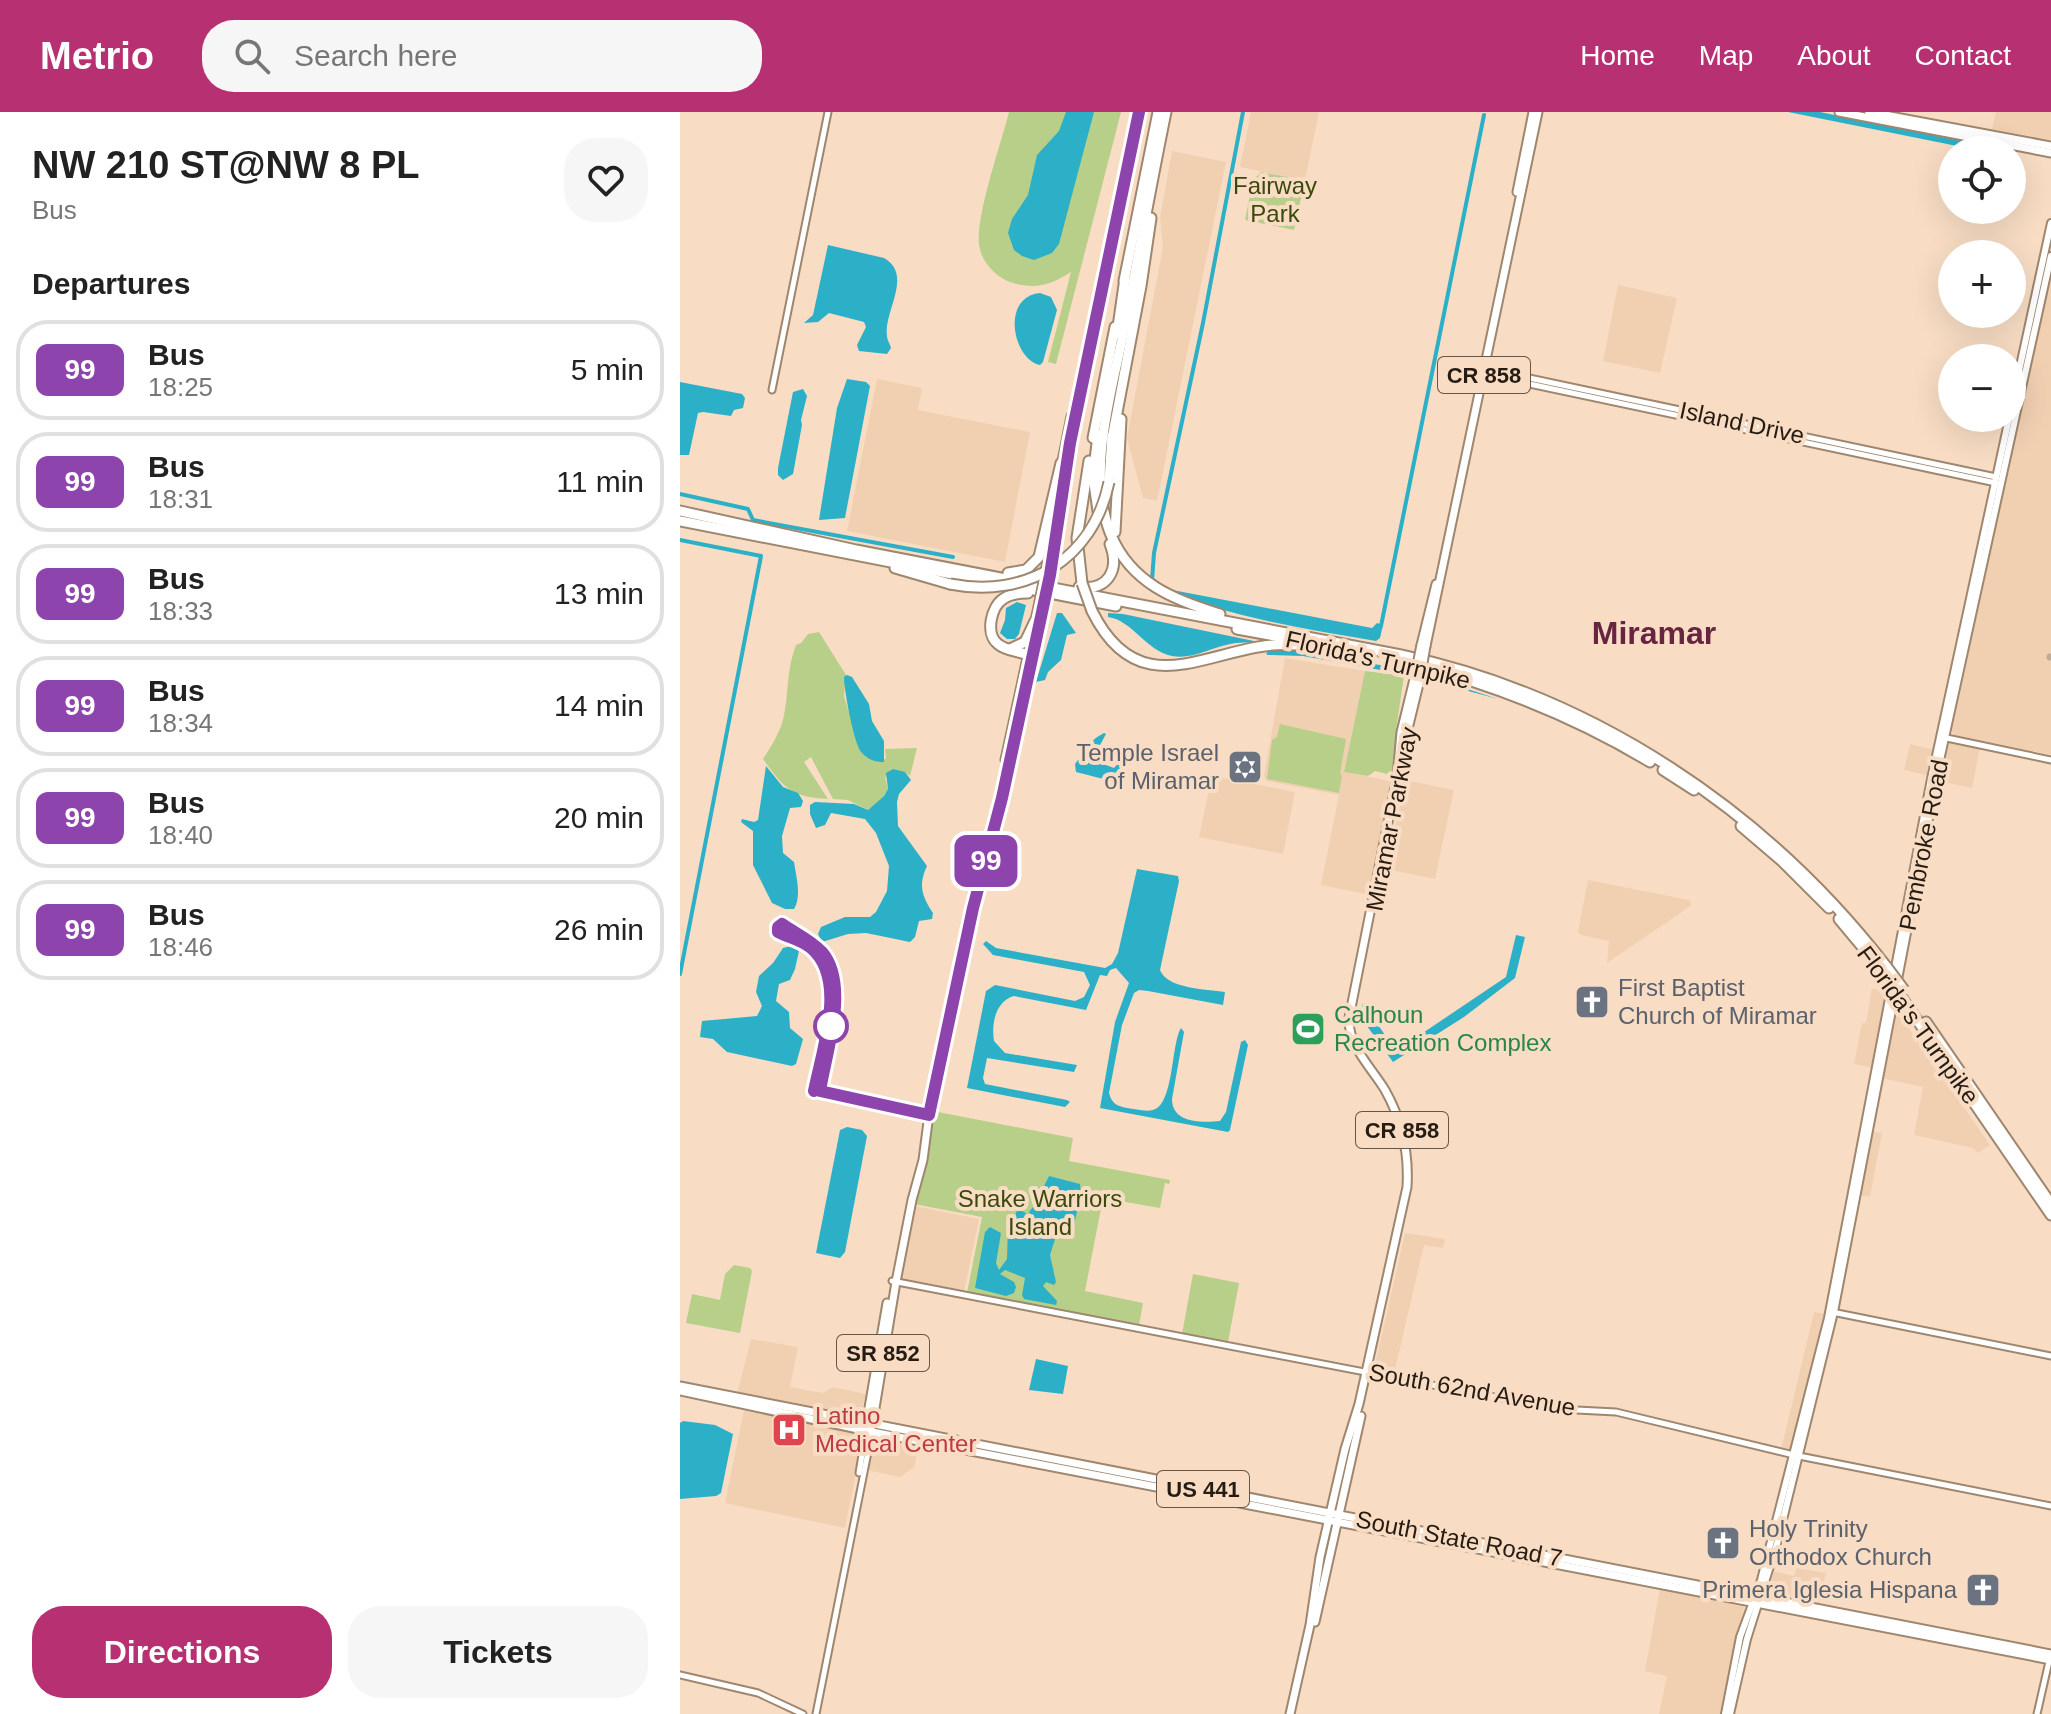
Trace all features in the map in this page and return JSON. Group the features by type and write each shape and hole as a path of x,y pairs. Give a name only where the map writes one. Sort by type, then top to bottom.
{"highway":[{"path":"1158,112 1081,504 1077,554 1082,583 1092,611 1117,646 1132,656 1159,665 1187,665 1270,645 1319,647"},
{"path":"1143,579 1120,547 1114,524 1121,419 1168,112"},
{"path":"1168,112 1102,444 1101,497 1111,536 1128,563 1143,579 1185,604 1265,628"},
{"path":"895,557 930,559 1092,588 1101,585 1112,573 1114,556 1096,504 1093,468 1125,278"},
{"path":"1112,439 1141,286"},
{"path":"877,561 900,571 970,588 1021,583 1051,569 1070,555 1092,527 1109,482 1121,349"},
{"path":"1008,573 1026,570 1039,557 1061,463"},
{"name":"Florida's Turnpike","path":"680,511 895,557 1401,655 1463,671 1543,700 1613,733 1700,787 1768,840 1831,901 1903,994 2051,1204"},
{"name":"Florida's Turnpike","path":"680,523 877,561 1043,599 1404,662 1490,686 1556,713 1640,756 1710,801 1773,852 1885,970"},
{"path":"1029,673 1028,655 998,645 991,633 997,604 1004,598 1015,594 1043,599"},
{"path":"1008,649 1025,642 1035,621"},
{"name":"Florida's Turnpike","path":"1903,994 2051,1215"}],"main road":[{"name":"SR 852","path":"1047,578 1061,463 1136,112"},
{"name":"SR 852","path":"869,1428 894,1281 923,1160 931,1099 1029,673 1070,443 1136,112"},
{"name":"Miramar Parkway","path":"1334,1518 1409,1201 1411,1154 1396,1103 1356,1038 1352,1024 1401,778 1417,679 1535,112"},
{"path":"1839,112 2051,153"},
{"path":"1869,112 2051,146"},
{"path":"1949,133 1989,134"},
{"path":"2025,344 2051,223"},
{"path":"1108,238 1111,247"},
{"name":"Pembroke Road","path":"1927,812 2051,256"},
{"name":"Pembroke Road","path":"1927,812 1931,779 1958,679 1956,675 1965,618 1999,480 2007,432"},
{"name":"SR 852","path":"894,1281 907,1200 919,1156 962,934 992,823 1035,621 1043,599"},
{"name":"Miramar Parkway","path":"1369,1372 1405,1200 1406,1155 1403,1134 1392,1105 1352,1039 1349,1018 1397,777 1401,732 1417,679"},
{"path":"1921,845 1927,812"},
{"name":"Pembroke Road","path":"1757,1601 1781,1527 1831,1312 1869,1128 1921,845"},
{"name":"Pembroke Road","path":"1727,1714 1784,1492 1816,1385 1851,1218 1869,1102 1921,845"},
{"path":"1869,1102 1869,1128"},
{"path":"1388,1277 1388,1295"},
{"path":"1816,1385 1814,1379 1822,1343"},
{"name":"US 441","path":"680,1388 971,1451 981,1450"},
{"name":"US 441","path":"869,1428 1127,1481 1138,1480"},
{"name":"South State Road 7","path":"981,1450 992,1449 1225,1500 1246,1497 1334,1518"},
{"name":"South State Road 7","path":"1138,1480 1148,1478 1616,1573 1652,1583 2051,1657"},
{"path":"1781,1527 1778,1521 1784,1492"},
{"path":"1292,1714 1315,1590 1334,1518"},
{"path":"1292,1714 1314,1628 1334,1518"},
{"name":"South State Road 7","path":"1471,1544 1605,1574 1626,1572 1665,1579 1757,1601"},
{"path":"1652,1583 1665,1579"},
{"path":"1314,1628 1315,1590"}],"street":[{"path":"772,390 828,112"},
{"name":"Island Drive","path":"1482,371 1999,480"},
{"path":"1943,737 2051,760"},
{"name":"South 62nd Avenue","path":"894,1281 1557,1409 1616,1412 1796,1455 2051,1506"},
{"path":"1831,1312 2051,1356"},
{"path":"816,1714 869,1428"},
{"path":"2037,1714 2051,1657"},
{"path":"680,1675 758,1693 803,1714"}],"shaded area":[{"path":"1251,112 1319,112 1305,180 1240,167"},
{"path":"1996,112 2051,112 2051,140 1992,129"},
{"path":"1172,151 1226,162 1157,501 1143,498 1127,438 1163,247 1160,218"},
{"path":"2051,277 2051,755 1954,735 1951,729 2017,432 2026,432 2026,390"},
{"path":"1618,285 1677,298 1660,373 1603,361"},
{"path":"877,379 922,388 918,410 1030,432 1005,562 847,531"},
{"path":"1285,658 1365,671 1344,771 1393,782 1370,895 1321,885 1339,795 1267,781 1264,776"},
{"path":"1948,741 1980,747 1972,788 1904,770 1910,744 1944,752"},
{"path":"1212,776 1295,792 1283,854 1199,837"},
{"path":"1405,780 1454,790 1435,879 1386,869"},
{"path":"1588,880 1689,900 1692,905 1607,963 1609,941 1578,932"},
{"path":"1872,988 1883,991 1898,1002 1897,1011 1990,1145 1978,1153 1973,1148 1914,1135 1923,1087 1882,1078 1883,1070 1854,1064"},
{"path":"1871,1131 1882,1133 1870,1197 1859,1195"},
{"path":"915,1206 979,1219 964,1292 900,1280"},
{"path":"1405,1233 1445,1239 1443,1248 1424,1245 1394,1374 1374,1369"},
{"path":"1814,1312 1826,1314 1793,1453 1781,1450"},
{"path":"751,1339 798,1347 790,1387 823,1393 833,1387 866,1394 859,1419 737,1394"},
{"path":"744,1410 919,1447 914,1467 900,1477 857,1468 845,1528 725,1503"},
{"path":"1797,1568 1826,1573 1819,1603 1769,1593 1773,1571 1794,1576"},
{"path":"1660,1588 1744,1607 1721,1714 1659,1714 1667,1676 1645,1671"}],"green space":[{"path":"1009,112 1121,112 1056,364 1048,362 1071,272 1044,285 1013,283 990,268 979,244 985,197"},
{"name":"Fairway Park","path":"1261,172 1305,180 1294,230 1245,220 1253,180"},
{"path":"819,632 846,675 844,696 861,752 867,758 886,759 885,749 917,748 910,776 905,772 885,777 888,789 868,810 848,800 833,799 811,757 804,762 828,799 790,790 763,759 783,720 796,645 808,634"},
{"path":"1365,671 1404,676 1391,775 1375,771 1368,776 1344,772"},
{"path":"1280,724 1346,739 1339,793 1267,779 1272,740 1277,737"},
{"name":"Snake Warriors Island","path":"933,1111 1073,1138 1069,1161 1170,1180 1169,1184 1165,1183 1160,1208 1103,1198 1085,1291 1143,1303 1139,1325 967,1293 982,1217 914,1204 928,1156"},
{"path":"734,1265 752,1271 740,1333 686,1323 692,1294 720,1300 725,1274"},
{"path":"1193,1274 1239,1283 1228,1342 1182,1334"}],"water":[{"path":"1066,112 1094,112 1059,244 1052,253 1034,260 1022,256 1014,250 1008,233 1012,219 1028,195 1037,155 1059,131"},
{"path":"1788,112 1820,112 1938,136 1938,142"},
{"path":"828,245 884,258 893,265 897,284 887,326 891,348 887,354 859,351 857,345 866,327 864,322 829,313 818,322 804,323 813,315"},
{"path":"1040,293 1051,297 1057,310 1040,365 1023,352 1015,329 1015,316 1019,305 1027,297"},
{"path":"847,379 866,382 870,386 845,518 819,520 837,408"},
{"path":"680,382 742,394 745,398 743,408 734,410 731,416 698,413 689,455 680,455"},
{"path":"803,389 807,396 793,474 783,480 778,475 778,468 793,392"},
{"path":"1150,575 1167,589 1372,628 1377,623 1383,625 1380,638 1376,641 1289,626 1232,612 1176,594 1150,582"},
{"path":"1017,602 1026,605 1019,634 1015,639 1007,639 1000,633 1006,608"},
{"path":"1057,613 1062,613 1076,633 1067,635 1061,660 1048,672 1045,680 1036,682"},
{"path":"1108,613 1254,641 1230,644 1191,656 1172,656 1154,648 1117,619 1108,617"},
{"path":"1269,650 1299,650 1412,671 1422,674 1413,672 1408,675 1303,656 1268,655"},
{"path":"1425,675 1498,699 1431,681"},
{"path":"844,677 852,677 869,704 872,721 884,741 884,762 869,759 858,747 846,693"},
{"path":"1104,733 1098,762 1114,768 1129,751 1128,765 1119,783 1076,772 1075,764 1087,756 1092,742"},
{"path":"766,766 783,787 798,793 803,801 801,807 790,808 782,836 783,853 794,862 797,880 798,898 794,909 772,903 753,865 753,831 741,822 742,819 758,820"},
{"path":"893,769 905,772 911,780 899,794 898,826 927,866 922,890 933,913 932,919 919,921 915,937 910,942 866,933 848,934 822,942 818,934 821,927 845,917 870,917 876,912 887,891 889,866 876,833 865,819 831,813 825,825 816,828 810,805 815,802 854,804 868,810 884,796 888,789 886,773"},
{"path":"1137,869 1178,876 1160,970 1164,976 1179,985 1225,992 1223,1005 1148,991 1134,993 1122,1025 1110,1097 1115,1104 1143,1111 1160,1106 1168,1086 1181,1028 1184,1032 1173,1107 1189,1120 1220,1121 1226,1112 1241,1042 1245,1040 1248,1045 1228,1132 1100,1108 1115,1022 1129,983 1116,968 1110,970 1107,976 1100,975 1086,1010 1014,996 1003,1003 996,1014 994,1041 1005,1053 1077,1065 1074,1072 987,1058 983,1078 985,1084 1067,1100 1070,1102 1065,1107 967,1088 986,991 995,985 1075,1001 1084,997 1090,985 1084,972 993,955 983,944 986,941 996,948 1105,968 1112,964 1118,953"},
{"path":"1516,935 1525,937 1515,978 1464,1017 1393,1062 1359,1015 1363,1003 1396,1051 1506,977"},
{"path":"791,946 799,951 795,969 790,980 779,984 776,1001 789,1012 790,1028 803,1039 796,1064 792,1066 727,1052 713,1039 700,1037 702,1021 757,1016 762,1006 756,992 759,976 783,948"},
{"path":"847,1127 862,1130 867,1136 845,1252 840,1258 816,1253 840,1130"},
{"path":"1049,1176 1080,1184 1075,1220 1063,1229 1044,1225 1029,1212 1038,1201 1035,1189 1044,1186"},
{"path":"1016,1212 1026,1213 1022,1220 1025,1224 1032,1223 1057,1233 1050,1255 1056,1282 1054,1285 1046,1282 1043,1286 1057,1301 1056,1305 1024,1299 1025,1278 1005,1270 1000,1274 1014,1282 1014,1293 1006,1296 975,1288 985,1232 990,1227 1001,1233 996,1263 999,1270 1007,1259 1008,1227 1015,1223"},
{"path":"1036,1359 1068,1366 1063,1394 1029,1390"},
{"path":"680,1423 715,1425 733,1434 721,1493 716,1496 680,1499"}],"waterway":[{"path":"1152,580 1154,553 1203,323 1243,112"},
{"path":"1381,626 1484,115"},
{"path":"680,494 748,509 753,520 953,557"},
{"path":"680,540 761,556 680,974"}],"bus line":[{"name":"99","path":"814,1091 831,1000 830,982 826,968 810,947 778,932 782,924 814,944 831,967 835,981 836,999 820,1091 929,1115 1050,575 1070,443 1139,112"}],"place":[{"name":"Temple Israel of Miramar","path":"1245,767"},
{"name":"First Baptist Church of Miramar","path":"1592,1002"},
{"name":"Calhoun Recreation Complex","path":"1308,1029"},
{"name":"Latino Medical Center","path":"789,1430"},
{"name":"Holy Trinity Orthodox Church","path":"1723,1543"},
{"name":"Primera Iglesia Hispana","path":"1983,1590"}],"district":[{"name":"Miramar","path":"1654,633"}]}
